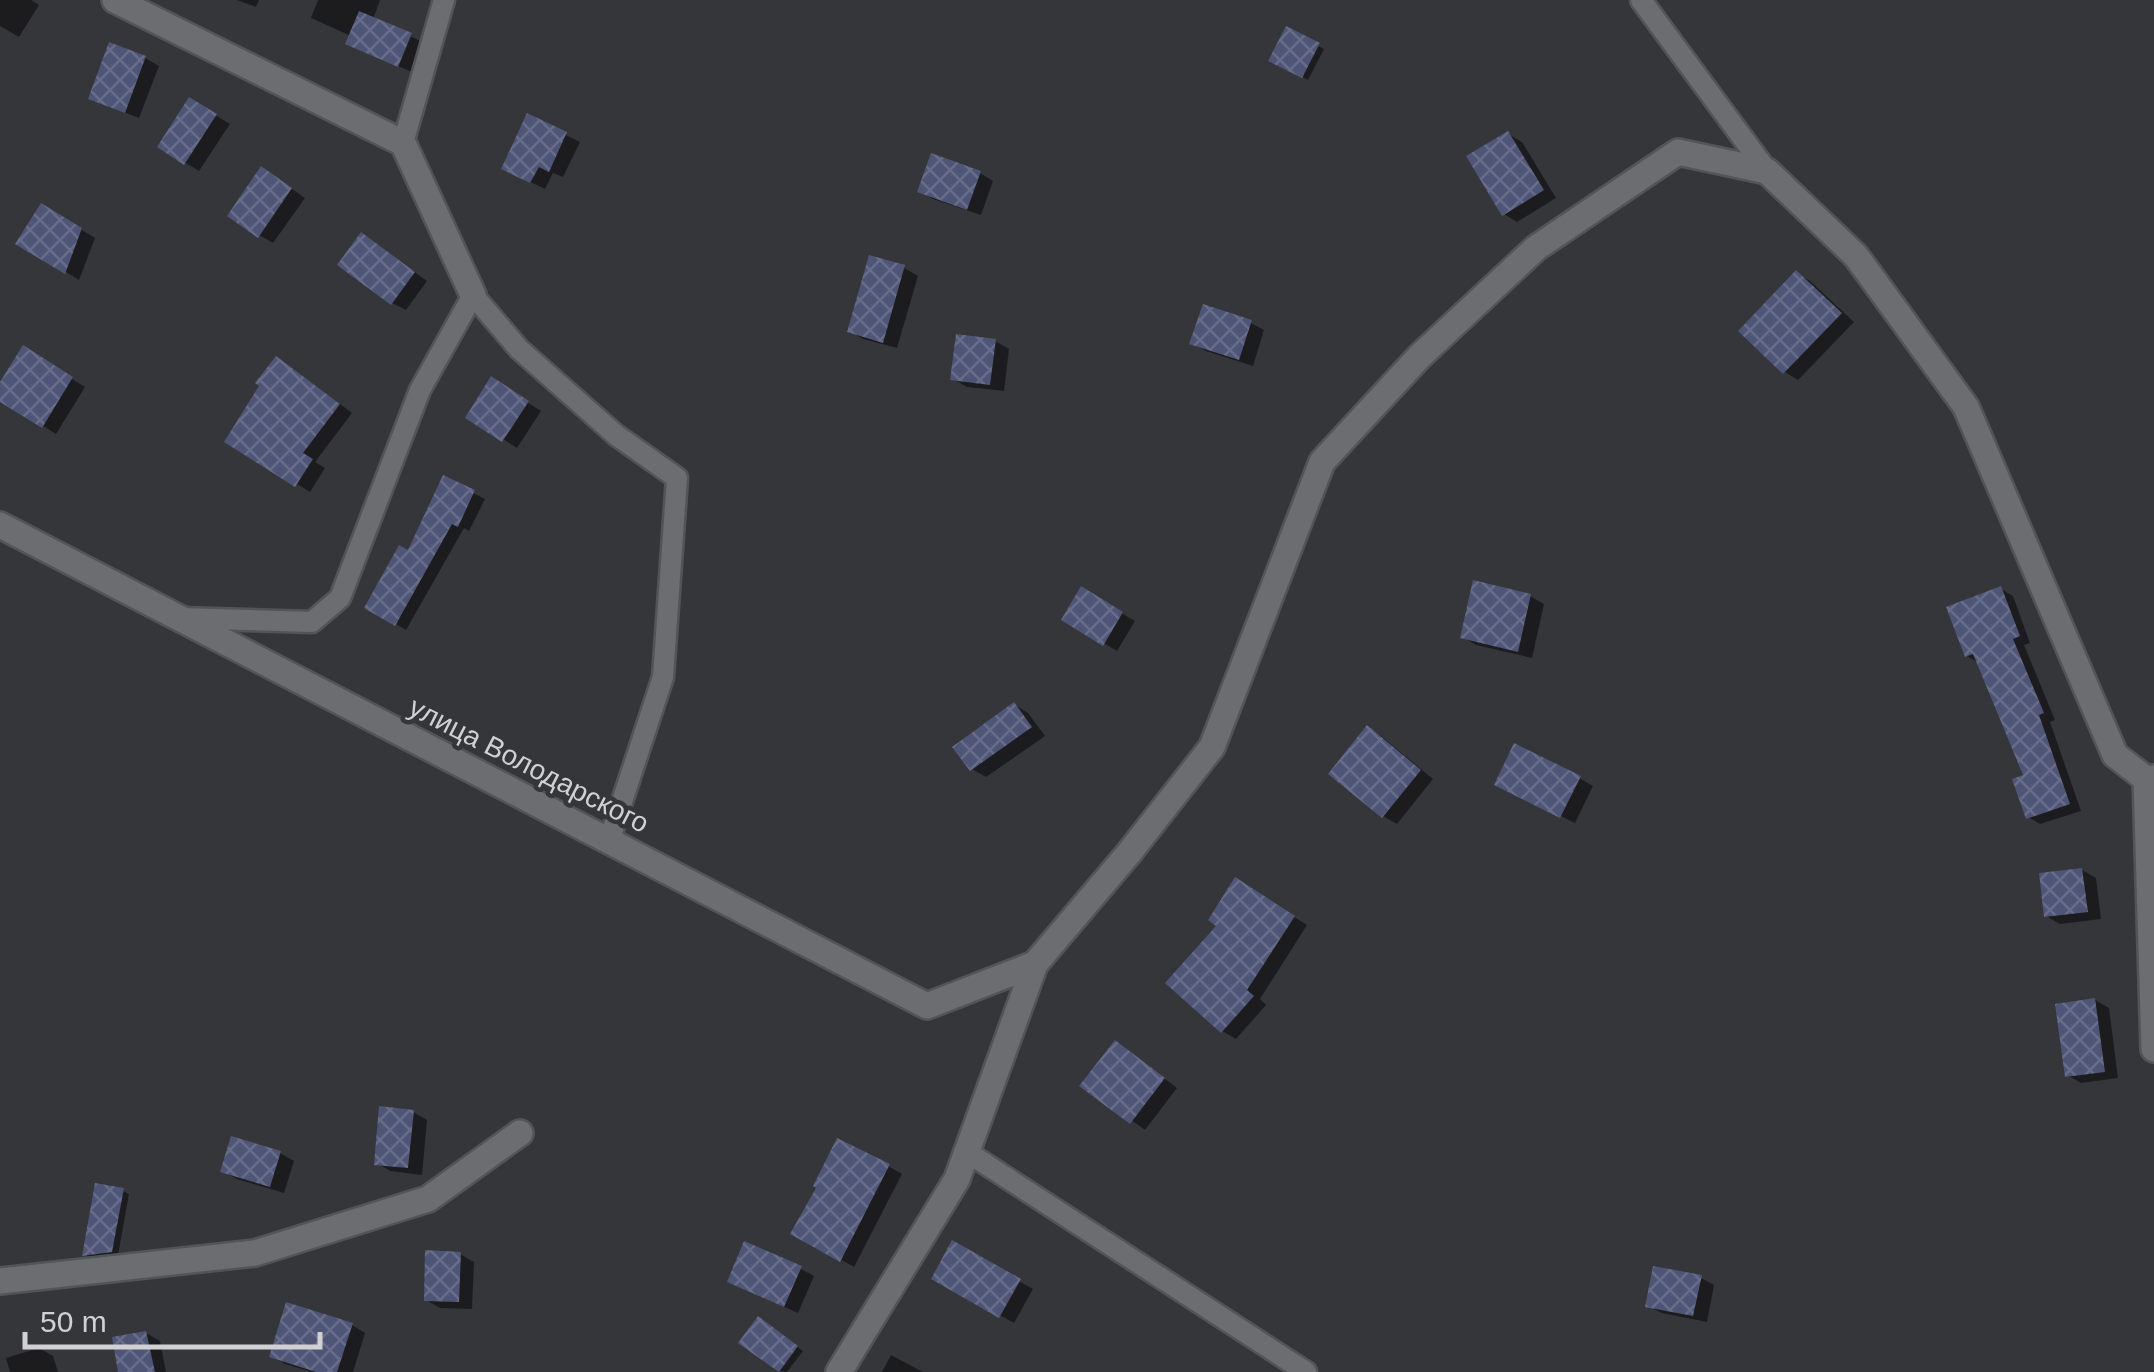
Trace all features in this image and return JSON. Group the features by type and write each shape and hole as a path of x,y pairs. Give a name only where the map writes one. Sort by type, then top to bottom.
{"street":[{"path":"114,0 404,143 472,295"},
{"path":"840,1372 957,1180 1035,964 1129,854 1212,747 1322,462 1419,357 1536,248 1678,152 1767,171 1856,256 1966,408 2114,754 2150,778 2154,1049"},
{"name":"улица Володарского","path":"0,525 927,1006 1035,964"},
{"path":"0,1282 255,1253 428,1198 520,1133"}],"lane":[{"path":"404,143 444,0"},
{"path":"1641,0 1767,171"},
{"path":"178,618 312,622 340,598 420,390 472,295 519,349 616,434 677,478 662,676 609,841"},
{"path":"967,1152 1306,1372"}],"building":[{"path":"359,11 412,33 398,67 345,44"},
{"path":"1286,26 1320,43 1302,78 1268,61"},
{"path":"109,42 146,56 125,113 88,99"},
{"path":"189,97 217,114 184,165 157,147"},
{"path":"527,113 567,132 549,172 539,167 530,183 501,169"},
{"path":"1508,131 1544,190 1502,216 1466,156"},
{"path":"931,153 981,171 967,210 917,192"},
{"path":"261,166 292,188 258,238 227,216"},
{"path":"41,203 82,228 65,274 15,244"},
{"path":"361,232 415,272 391,305 337,265"},
{"path":"869,255 905,265 883,343 847,332"},
{"path":"1796,270 1842,313 1783,374 1738,331"},
{"path":"1203,304 1252,320 1239,360 1189,344"},
{"path":"956,334 996,339 990,385 950,380"},
{"path":"23,345 73,377 42,428 0,402 0,382"},
{"path":"276,356 340,404 303,453 313,459 295,487 224,442 259,386 255,383"},
{"path":"491,376 529,401 502,442 465,418"},
{"path":"443,475 475,490 458,527 452,524 395,626 364,608 399,545 408,550"},
{"path":"1473,580 1531,594 1518,652 1460,638"},
{"path":"1081,586 1123,612 1103,646 1061,620"},
{"path":"2001,586 2020,636 2013,639 2044,713 2039,715 2070,804 2026,819 2012,779 2023,775 1973,654 1965,657 1946,607"},
{"path":"1014,702 1032,727 970,771 952,747"},
{"path":"1367,725 1421,770 1382,818 1328,774"},
{"path":"1514,743 1581,776 1560,818 1494,785"},
{"path":"2082,868 2088,912 2044,917 2039,873"},
{"path":"1235,877 1295,916 1247,990 1254,996 1221,1033 1165,983 1216,926 1208,920"},
{"path":"2095,998 2105,1072 2065,1077 2055,1004"},
{"path":"1115,1040 1165,1078 1130,1124 1079,1086"},
{"path":"379,1106 414,1110 408,1168 374,1165"},
{"path":"231,1136 281,1151 270,1187 220,1172"},
{"path":"837,1138 890,1164 840,1262 790,1234 816,1188 813,1186"},
{"path":"95,1183 124,1188 112,1252 82,1256"},
{"path":"952,1240 1021,1279 999,1318 931,1279"},
{"path":"744,1241 802,1266 784,1307 727,1282"},
{"path":"425,1250 461,1252 459,1302 424,1301"},
{"path":"1653,1266 1702,1275 1693,1316 1645,1307"},
{"path":"286,1302 353,1323 337,1372 316,1372 269,1357"},
{"path":"758,1316 798,1346 779,1372 738,1343"},
{"path":"146,1331 155,1372 118,1372 112,1337"}]}
